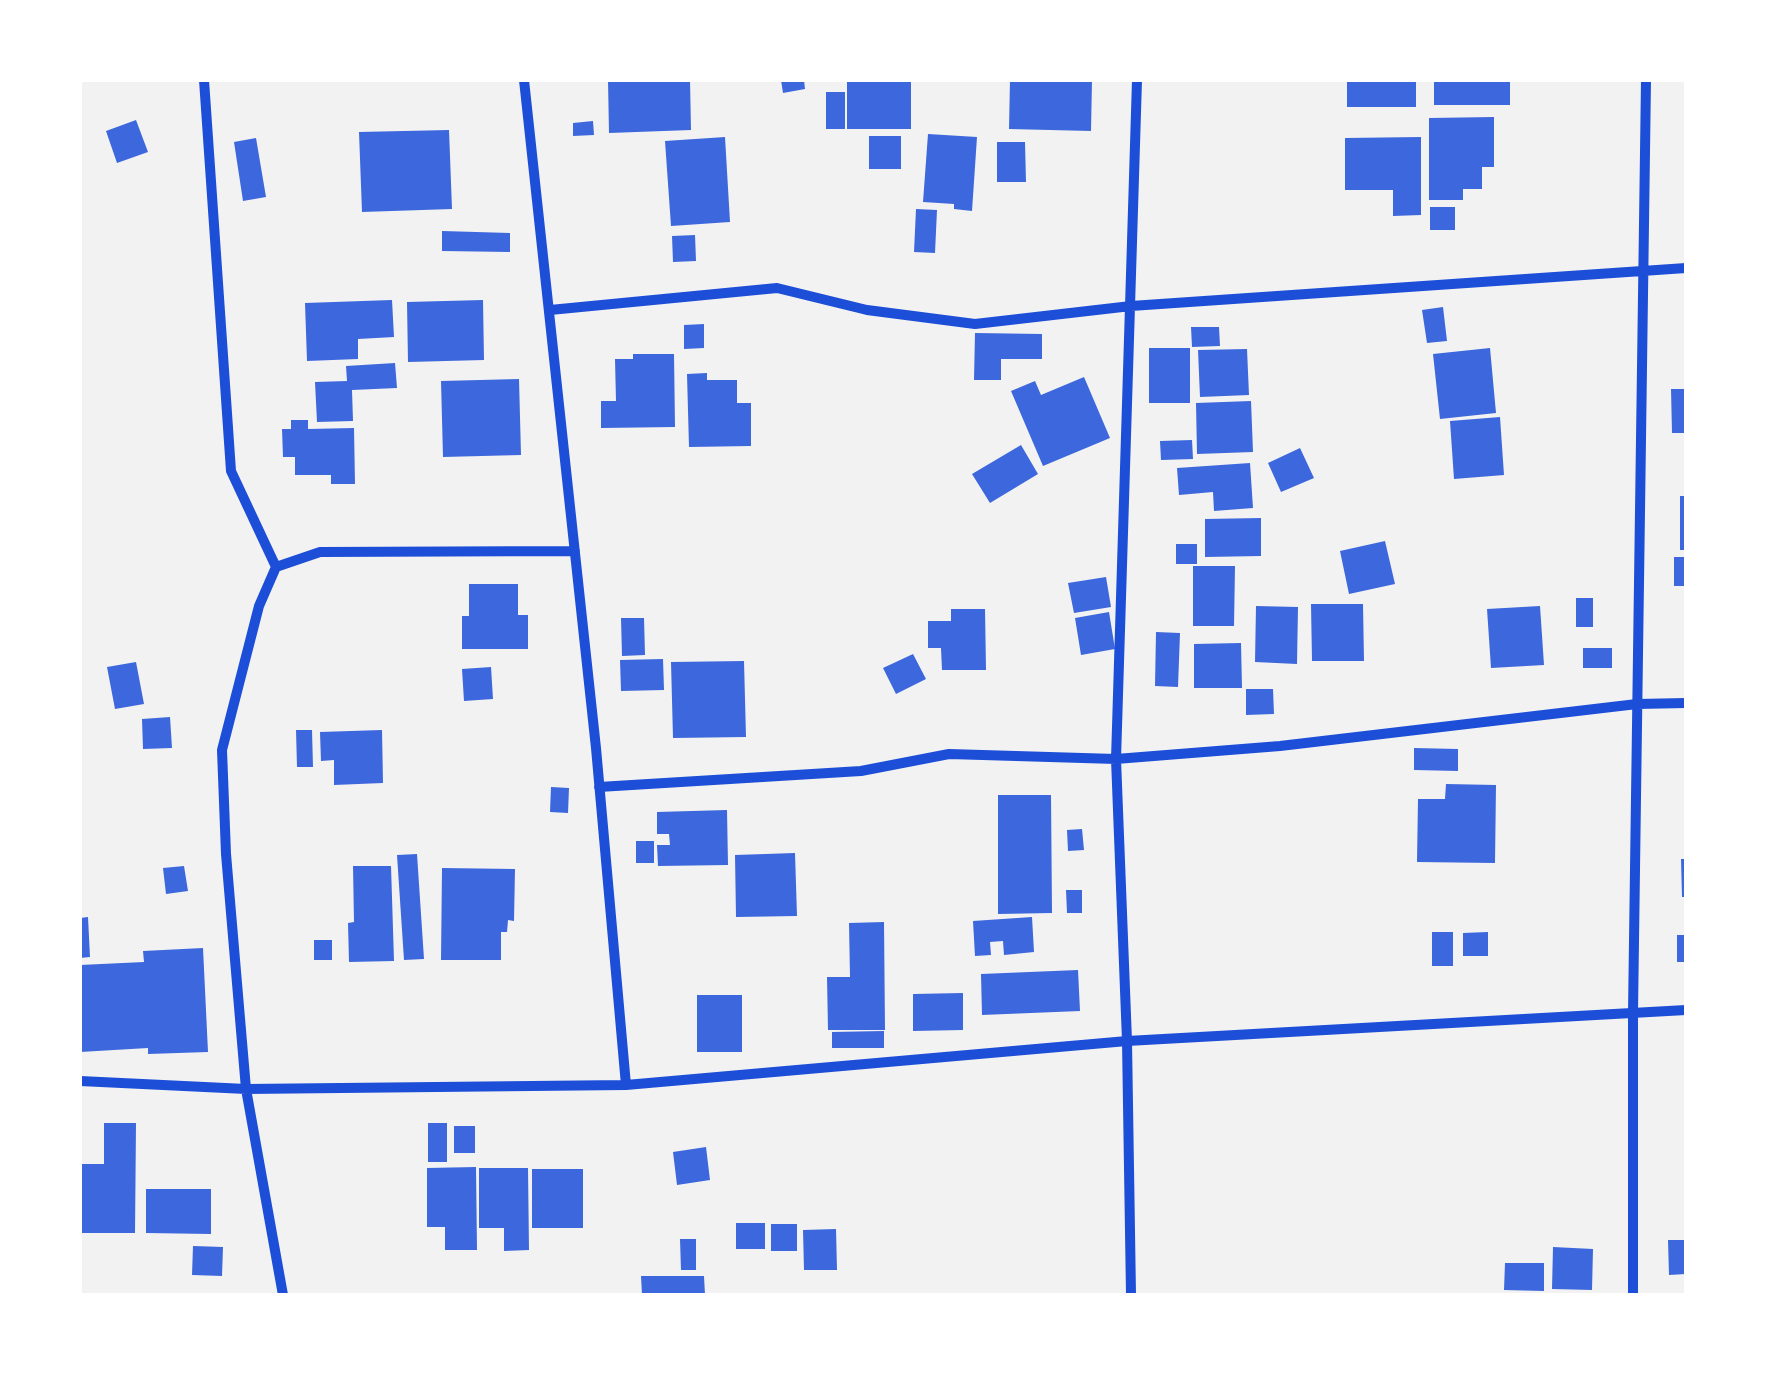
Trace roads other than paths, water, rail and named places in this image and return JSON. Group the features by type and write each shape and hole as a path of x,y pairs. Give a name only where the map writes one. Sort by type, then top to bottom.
{"street":[{"path":"204,80 231,471 276,567"},
{"path":"524,80 599,787 626,1085"},
{"path":"1131,1295 1127,1040 1116,759 1137,80"},
{"path":"1633,1295 1632,1013 1646,80"},
{"path":"550,310 777,288 867,310 975,324 1131,306 1686,268"},
{"path":"283,1295 246,1089 226,854 222,750 259,606 276,567 320,552 575,551"},
{"path":"599,787 861,771 948,754 1116,759 1280,746 1637,704 1686,703"},
{"path":"80,1081 246,1089 626,1085 1127,1040 1686,1010"}]}
